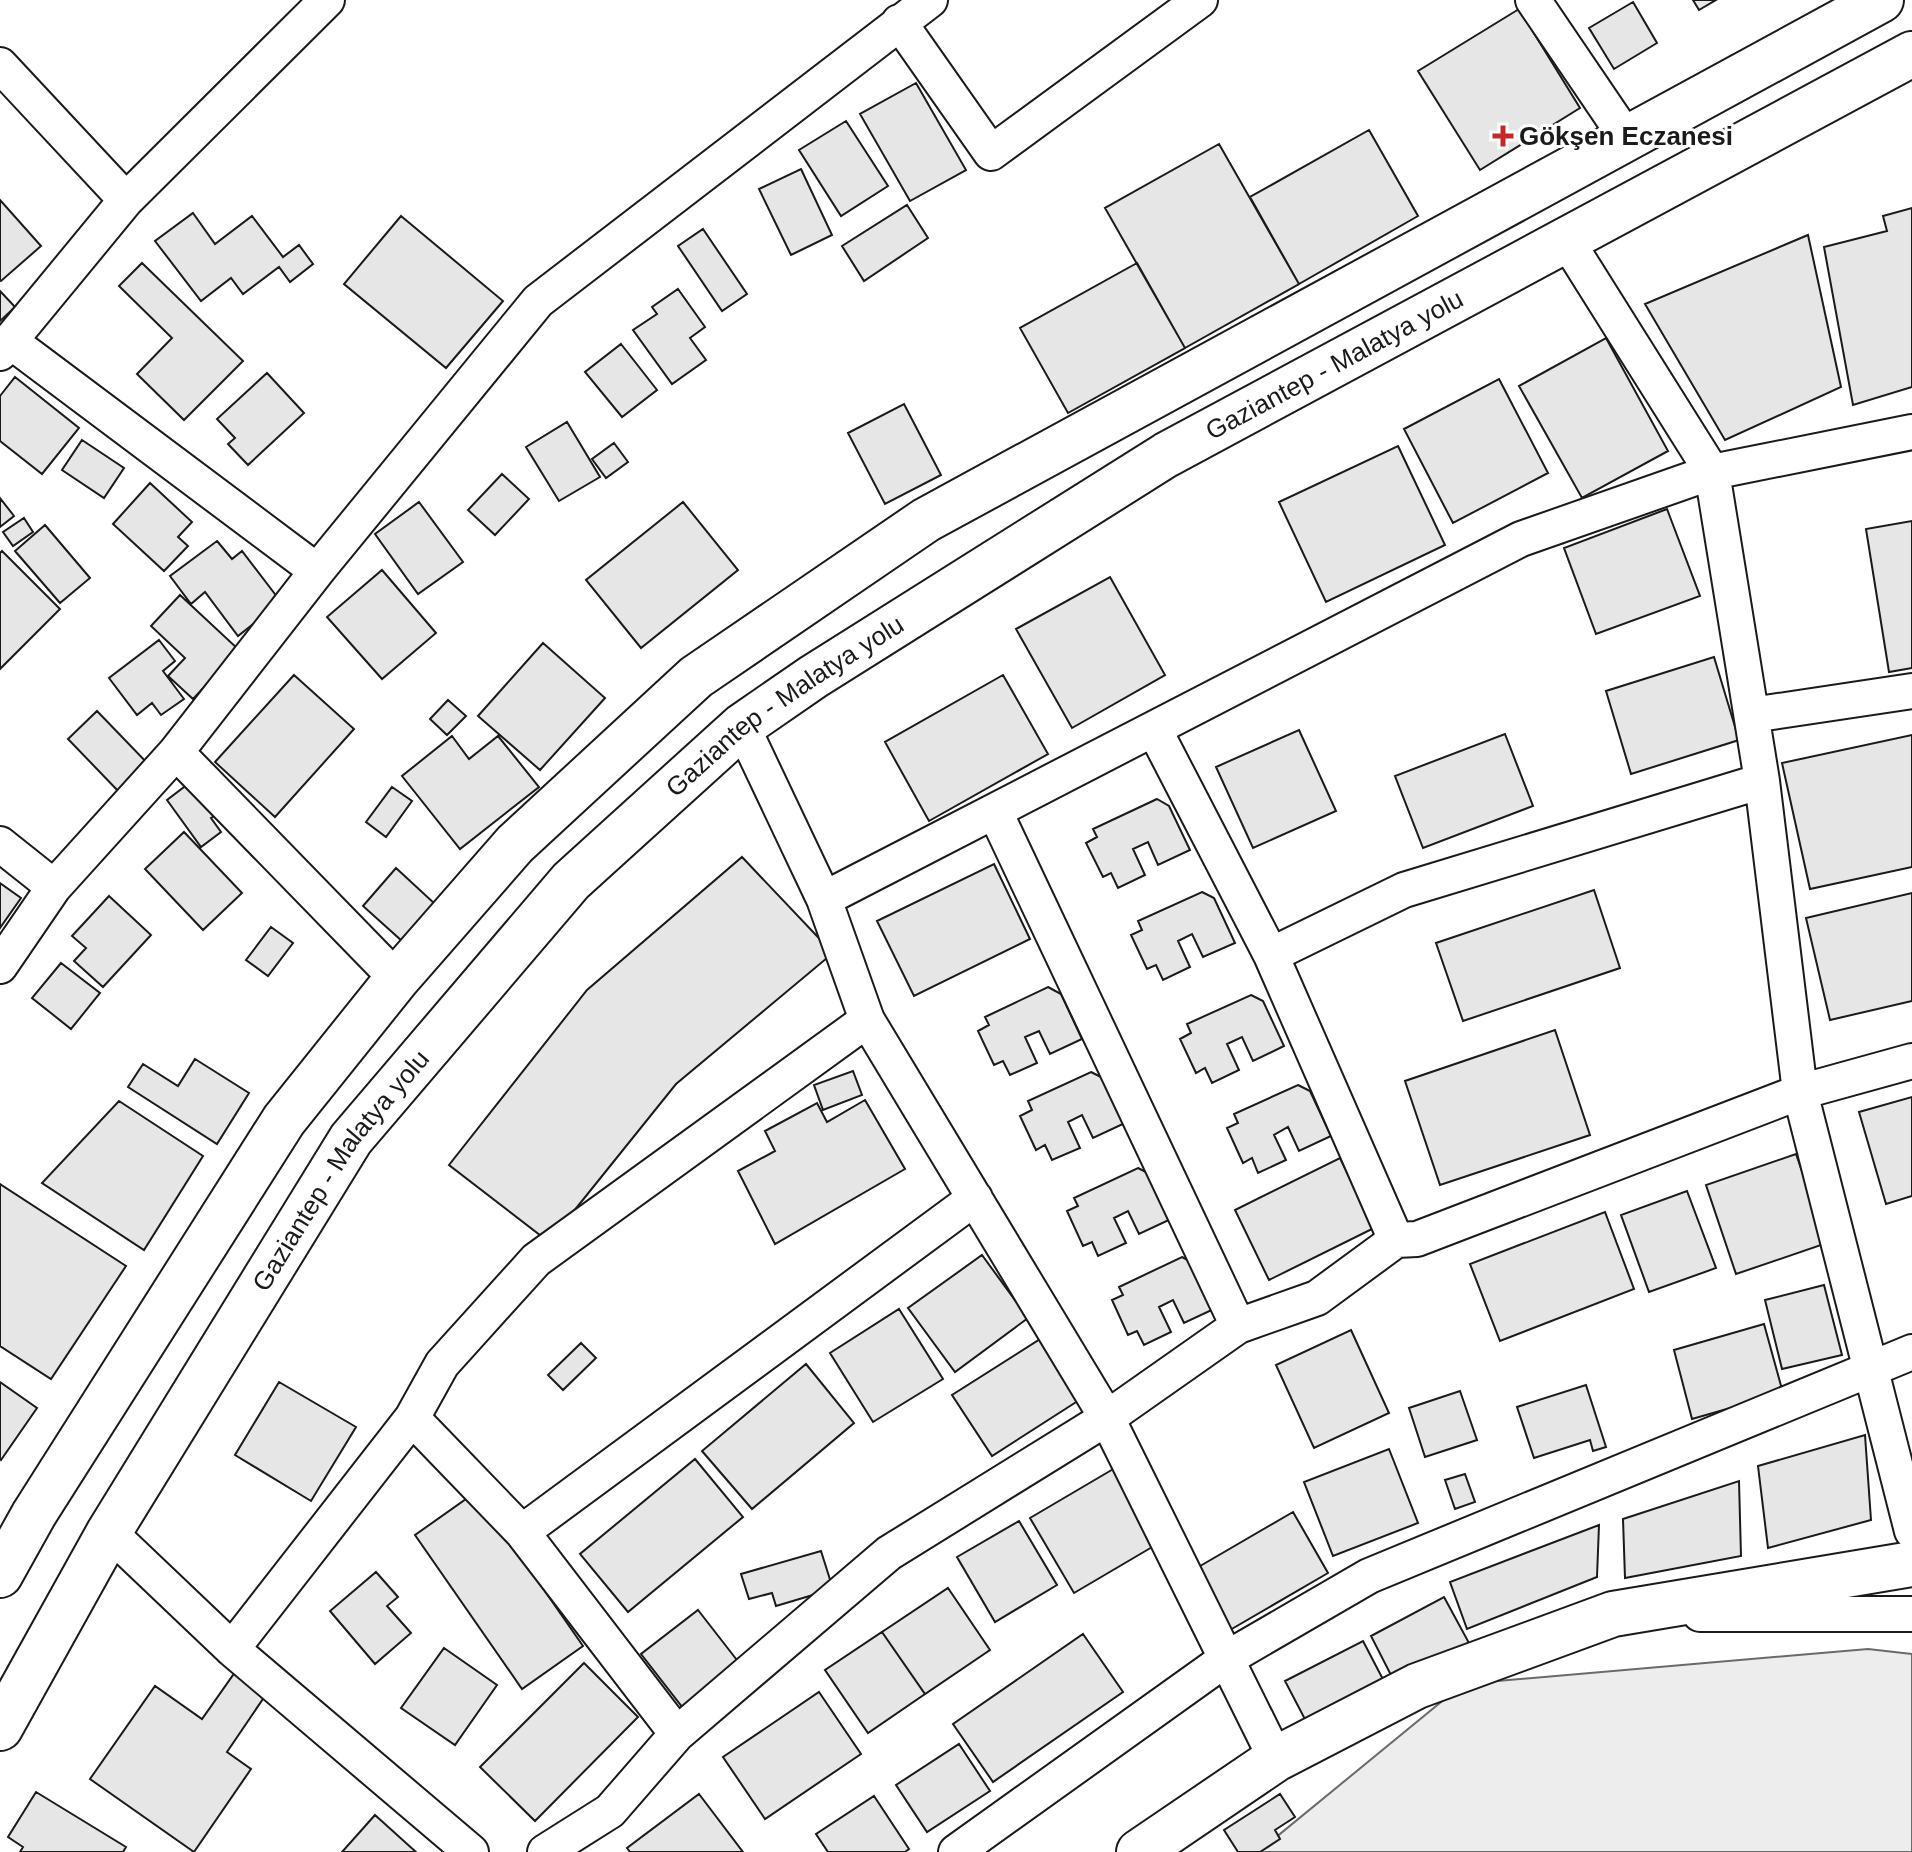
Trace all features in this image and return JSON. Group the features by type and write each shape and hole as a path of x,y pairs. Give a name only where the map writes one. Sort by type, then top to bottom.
{"main road":[{"path":"0,1575 34,1514 284,1120 397,979 515,844 696,677 926,520 1881,0"},
{"name":"Gaziantep - Malatya yolu","path":"0,1728 109,1532 351,1139 571,881 742,726 813,677 1166,455 1912,54"},
{"path":"1139,1852 1276,1759 1417,1686 1613,1614 1912,1564"}],"street":[{"path":"317,571 5,347 126,200 327,0"},
{"path":"0,966 54,887 176,752 317,571 538,301 930,0"},
{"path":"899,22 991,153 1200,0"},
{"path":"1533,0 1628,140"},
{"path":"0,65 126,200"},
{"path":"1565,238 1712,472 1762,781 1800,1092 1912,1531"},
{"path":"824,899 1521,539 1712,472 1912,432"},
{"path":"1752,715 1912,691"},
{"path":"742,726 824,899 867,1020 1107,1418 1276,1759"},
{"path":"1154,729 1271,955 1396,1240"},
{"path":"176,752 397,979"},
{"path":"1271,955 1404,890 1762,781"},
{"path":"995,812 1238,1326"},
{"path":"0,844 54,887"},
{"path":"232,1649 412,1418 442,1364 536,1260 867,1020"},
{"path":"545,1852 610,1811 677,1734 889,1553 1107,1418 1238,1326 1317,1298 1396,1240 1417,1239 1800,1092 1912,1061"},
{"path":"522,1532 975,1198"},
{"path":"956,1852 1226,1659 1369,1576 1912,1352"},
{"path":"412,1418 522,1532 677,1734"},
{"path":"109,1532 232,1649 471,1852"},
{"path":"1613,1614 1912,1614"}],"shaded area":[{"path":"1868,1649 1912,1654 1912,1852 1258,1852 1463,1684"}],"building":[{"path":"1693,0 1716,0 1699,10"},
{"path":"1633,2 1657,43 1614,69 1589,28"},
{"path":"1519,9 1580,108 1480,170 1418,71"},
{"path":"916,83 966,170 910,201 860,114"},
{"path":"846,121 888,186 841,216 799,150"},
{"path":"1369,130 1418,216 1299,284 1250,197"},
{"path":"1219,144 1299,284 1185,348 1105,208"},
{"path":"801,169 832,235 791,255 759,189"},
{"path":"0,200 41,246 1,281 0,280"},
{"path":"907,205 928,238 864,281 842,246"},
{"path":"1912,208 1912,387 1853,405 1824,247 1887,231 1883,216"},
{"path":"193,213 215,244 252,216 283,257 299,245 313,264 290,282 279,267 243,294 231,278 201,301 155,241"},
{"path":"401,216 503,301 446,368 344,284"},
{"path":"703,229 747,294 722,311 678,246"},
{"path":"1808,235 1841,387 1725,440 1645,304"},
{"path":"142,263 243,361 184,420 137,374 172,338 119,286"},
{"path":"1137,263 1185,348 1068,413 1020,328"},
{"path":"678,289 705,327 690,338 706,360 672,384 633,330 657,314 652,307"},
{"path":"0,291 15,307 0,321"},
{"path":"1606,338 1668,451 1582,498 1519,386"},
{"path":"621,344 657,390 622,417 585,372"},
{"path":"267,373 304,413 248,465 228,444 235,438 217,419"},
{"path":"15,377 79,428 42,474 0,441 0,396"},
{"path":"1499,379 1548,473 1453,523 1404,429"},
{"path":"904,404 941,475 885,504 848,433"},
{"path":"567,422 600,477 559,501 526,447"},
{"path":"82,440 124,468 104,498 62,470"},
{"path":"614,443 628,462 606,478 592,459"},
{"path":"1398,446 1445,545 1326,602 1279,502"},
{"path":"502,474 529,499 495,535 468,510"},
{"path":"150,483 192,522 178,537 188,546 164,571 113,524"},
{"path":"0,498 14,516 0,527"},
{"path":"419,502 463,562 418,594 375,534"},
{"path":"683,502 738,570 641,648 586,580"},
{"path":"1667,509 1700,596 1596,634 1564,548"},
{"path":"24,518 33,532 13,546 3,532"},
{"path":"1912,521 1912,668 1889,672 1866,529"},
{"path":"45,525 90,578 60,603 15,551"},
{"path":"217,541 232,559 242,551 281,602 238,636 205,592 191,604 170,576"},
{"path":"2,551 60,609 0,669 0,553"},
{"path":"382,570 436,633 382,679 327,617"},
{"path":"1110,577 1165,675 1072,728 1016,629"},
{"path":"180,595 239,650 193,699 168,676 185,658 151,626"},
{"path":"159,640 175,661 163,671 184,699 161,715 152,703 137,715 109,678"},
{"path":"543,643 605,698 540,770 478,716"},
{"path":"1714,657 1739,740 1631,774 1606,691"},
{"path":"294,675 354,729 275,817 215,762"},
{"path":"1003,675 1048,754 929,821 885,742"},
{"path":"448,700 466,716 447,735 430,719"},
{"path":"97,711 151,767 122,795 68,739"},
{"path":"1299,730 1336,811 1253,848 1216,767"},
{"path":"1505,734 1533,806 1423,848 1395,776"},
{"path":"1912,735 1912,867 1810,889 1782,763"},
{"path":"452,736 469,759 498,736 539,787 460,849 402,776"},
{"path":"196,778 221,812 211,818 221,832 201,847 167,800"},
{"path":"392,787 412,801 386,837 366,822"},
{"path":"1157,799 1169,806 1190,850 1158,865 1148,842 1133,849 1145,875 1118,888 1111,873 1103,877 1086,843 1097,837 1093,829"},
{"path":"184,832 242,893 203,930 145,869"},
{"path":"742,857 833,953 676,1084 549,1242 449,1165 587,990"},
{"path":"994,864 1030,939 914,996 877,921"},
{"path":"396,868 435,904 402,941 363,906"},
{"path":"0,883 21,898 0,928"},
{"path":"1594,890 1620,968 1463,1021 1436,943"},
{"path":"1202,892 1214,898 1235,943 1203,957 1192,934 1178,941 1190,967 1163,980 1156,965 1147,969 1131,935 1142,930 1138,921"},
{"path":"1912,893 1912,1001 1830,1020 1806,918"},
{"path":"109,896 151,935 103,987 74,961 86,948 72,936"},
{"path":"271,927 293,943 268,976 246,960"},
{"path":"61,963 100,993 71,1029 32,998"},
{"path":"1048,987 1061,994 1082,1039 1050,1054 1039,1031 1025,1037 1037,1063 1010,1075 1003,1061 994,1065 978,1031 989,1025 985,1017"},
{"path":"1251,995 1263,1001 1284,1046 1253,1061 1242,1037 1227,1044 1239,1070 1212,1083 1205,1068 1196,1073 1180,1039 1191,1033 1187,1024"},
{"path":"1555,1030 1590,1135 1440,1185 1405,1081"},
{"path":"195,1059 249,1093 217,1144 128,1087 143,1064 178,1086"},
{"path":"853,1071 862,1095 823,1110 814,1085"},
{"path":"1091,1072 1103,1078 1125,1123 1093,1138 1082,1115 1068,1122 1080,1148 1052,1160 1045,1145 1036,1150 1020,1116 1032,1110 1028,1101"},
{"path":"1298,1085 1310,1091 1331,1136 1299,1151 1288,1127 1274,1135 1286,1160 1258,1173 1252,1158 1243,1163 1227,1128 1238,1123 1234,1114"},
{"path":"1912,1097 1912,1196 1886,1204 1859,1112"},
{"path":"865,1100 905,1169 775,1244 738,1171 775,1151 765,1131 817,1103 827,1122"},
{"path":"119,1101 203,1156 144,1250 42,1183"},
{"path":"1796,1154 1827,1243 1736,1274 1706,1185"},
{"path":"1340,1158 1374,1228 1269,1280 1235,1210"},
{"path":"1138,1168 1150,1174 1171,1219 1139,1234 1128,1211 1114,1218 1126,1243 1098,1256 1092,1242 1083,1246 1067,1211 1078,1206 1074,1198"},
{"path":"0,1184 126,1266 51,1379 0,1346"},
{"path":"1687,1191 1716,1268 1649,1292 1621,1215"},
{"path":"1605,1212 1634,1289 1500,1341 1470,1264"},
{"path":"982,1255 1028,1318 955,1372 908,1308"},
{"path":"1182,1257 1195,1264 1216,1308 1184,1323 1173,1300 1159,1307 1171,1332 1144,1345 1137,1331 1128,1335 1112,1300 1123,1295 1119,1287"},
{"path":"1824,1285 1842,1355 1782,1369 1765,1300"},
{"path":"899,1309 943,1379 873,1422 830,1353"},
{"path":"1764,1324 1783,1393 1692,1419 1674,1350"},
{"path":"1351,1330 1389,1413 1314,1448 1276,1365"},
{"path":"1045,1336 1084,1397 992,1456 952,1395"},
{"path":"581,1343 596,1358 563,1390 548,1375"},
{"path":"806,1364 854,1423 752,1509 702,1451"},
{"path":"0,1382 37,1408 1,1460 0,1459"},
{"path":"279,1382 356,1427 311,1501 235,1455"},
{"path":"1586,1385 1606,1447 1593,1451 1590,1440 1534,1458 1517,1407"},
{"path":"1460,1391 1477,1440 1425,1457 1409,1408"},
{"path":"1865,1435 1871,1520 1768,1548 1758,1466"},
{"path":"1389,1449 1418,1523 1333,1556 1304,1482"},
{"path":"695,1459 743,1517 628,1612 580,1554"},
{"path":"1115,1468 1159,1543 1074,1593 1030,1518"},
{"path":"1465,1474 1475,1502 1455,1509 1445,1480"},
{"path":"1739,1481 1741,1556 1625,1578 1623,1519"},
{"path":"476,1492 583,1646 522,1689 415,1535"},
{"path":"1293,1512 1328,1573 1230,1630 1195,1569"},
{"path":"1019,1521 1057,1585 995,1622 957,1557"},
{"path":"1599,1525 1597,1577 1467,1629 1450,1582"},
{"path":"821,1551 833,1589 776,1606 772,1593 749,1599 741,1574"},
{"path":"376,1572 398,1597 387,1606 411,1633 375,1664 330,1611"},
{"path":"948,1588 990,1650 925,1694 882,1632"},
{"path":"1444,1597 1469,1643 1395,1683 1371,1636"},
{"path":"698,1610 740,1664 683,1708 641,1654"},
{"path":"882,1632 925,1694 868,1733 825,1670"},
{"path":"1083,1634 1123,1692 993,1782 953,1724"},
{"path":"1363,1641 1387,1687 1309,1727 1285,1681"},
{"path":"444,1648 497,1685 455,1745 401,1708"},
{"path":"584,1663 638,1717 535,1821 480,1767"},
{"path":"238,1668 269,1690 227,1752 251,1769 194,1852 90,1779 155,1686 202,1719"},
{"path":"819,1692 861,1754 765,1819 723,1757"},
{"path":"959,1744 990,1791 927,1832 896,1785"},
{"path":"36,1792 126,1847 123,1852 20,1852 23,1847 8,1837"},
{"path":"699,1794 743,1852 630,1852 627,1848"},
{"path":"1280,1794 1295,1817 1275,1830 1280,1839 1260,1852 1238,1852 1224,1830"},
{"path":"874,1796 909,1849 905,1852 828,1852 816,1834"},
{"path":"375,1815 416,1852 342,1852"}],"place":[{"name":"Gökşen Eczanesi","path":"1503,136"}]}
